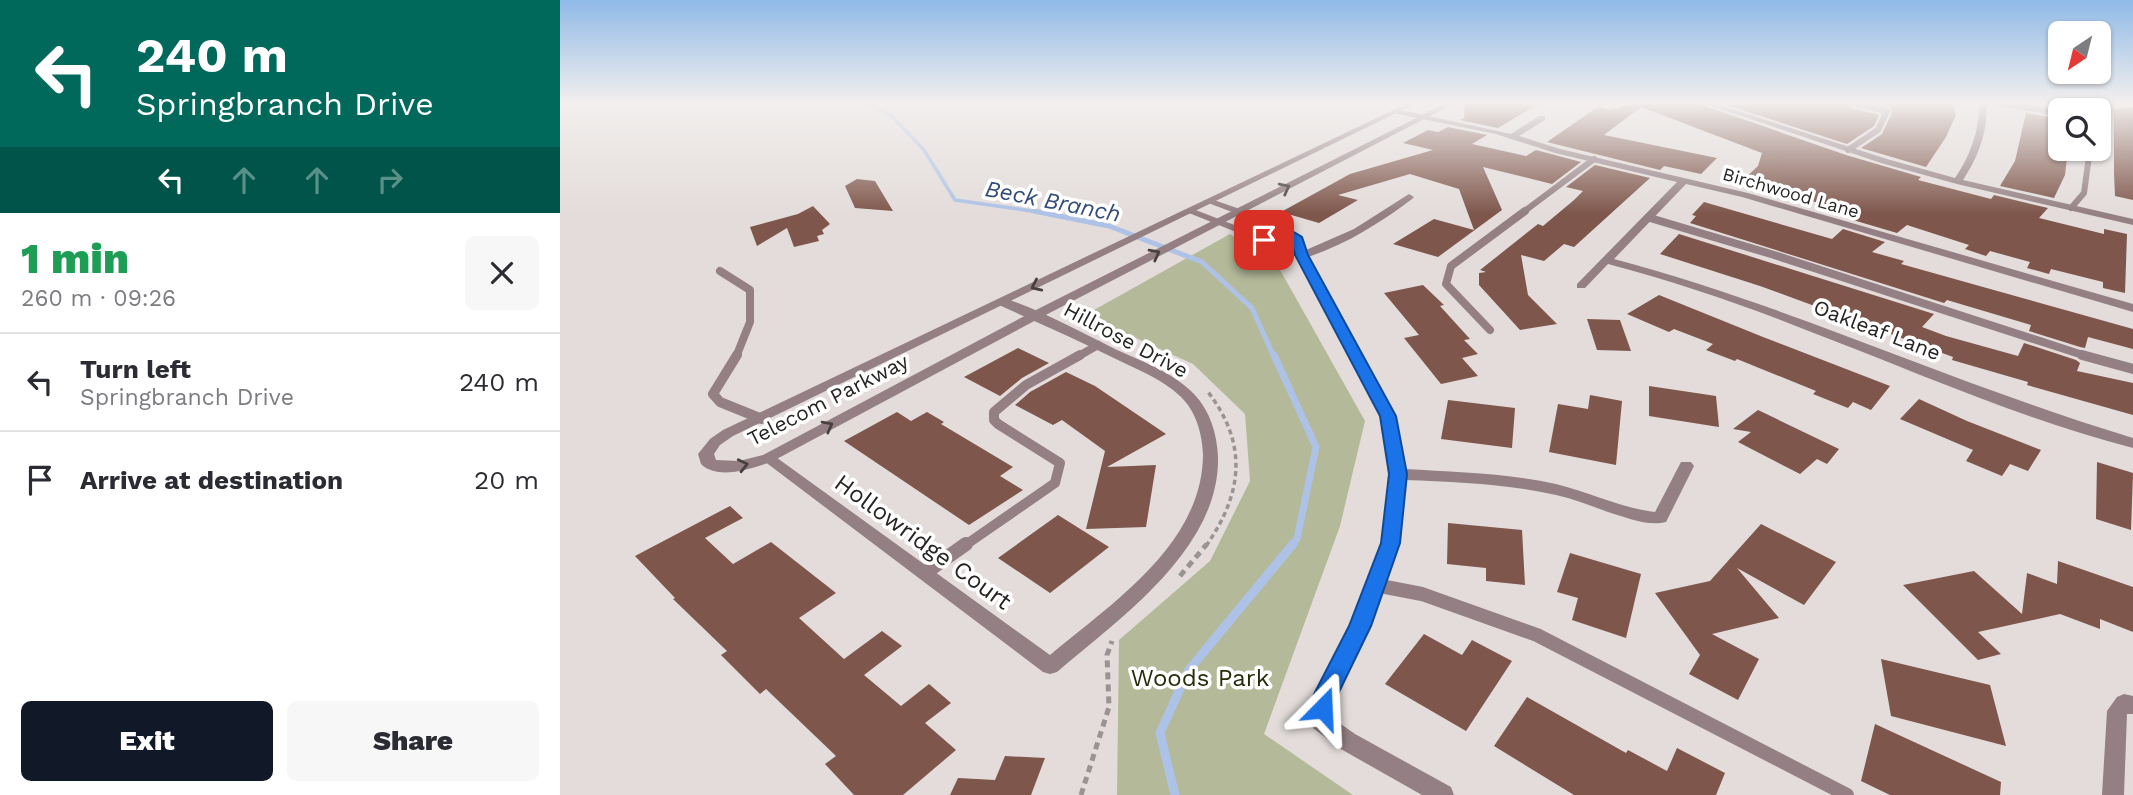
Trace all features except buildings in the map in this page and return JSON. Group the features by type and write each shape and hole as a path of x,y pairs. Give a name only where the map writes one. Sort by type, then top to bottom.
{"street":[{"name":"Telecom Parkway","path":"1335,140 762,419 728,433 715,442 706,454 709,464 726,468 745,466 768,457 1034,316 1379,140"},
{"name":"Birchwood Lane","path":"1527,140 1684,180 2133,308"},
{"path":"1818,140 1957,181 2133,222"},
{"path":"1957,181 1972,158 1975,140"},
{"path":"1581,286 1684,180"},
{"path":"1189,211 1302,255 1336,245 1371,225 1409,197"},
{"path":"1208,201 1296,237 1302,255 1388,416 1398,474 1390,543 1360,626 1326,694 1320,722 1347,741 1443,795"},
{"path":"1264,240 1287,232"},
{"name":"Oakleaf Lane","path":"1605,260 1659,273 1725,295 2007,403 2133,443"},
{"name":"Hillrose Drive","path":"1003,302 1166,379 1193,402 1200,412 1208,432 1212,456 1210,483 1201,512 1183,542 1156,573 1050,666"},
{"name":"Hollowridge Court","path":"768,457 1050,666"},
{"path":"1398,474 1508,479 1561,490 1639,517 1660,518 1686,466"},
{"path":"2113,795 2117,711 2124,703 2133,705"}],"lane":[{"path":"1848,150 1869,140"},
{"path":"1490,330 1446,284 1451,267 1594,159"},
{"path":"2071,208 2084,194 2088,161"},
{"path":"1650,218 1724,237 2011,335 2133,369"},
{"path":"720,271 750,290 751,321 742,345 713,394 720,402 762,419"},
{"path":"925,573 1055,483 1060,463 998,424 994,420 994,412 1023,388 1098,345"},
{"path":"1375,585 1458,605 1537,635 1847,795"}],"path":[{"path":"1176,579 1196,561 1214,536 1234,486 1238,460 1235,437 1227,416 1207,391"},
{"path":"1081,795 1108,707 1107,655 1119,633"}],"green space":[{"name":"Woods Park","path":"1230,234 1279,268 1365,421 1340,526 1264,734 1353,795 1117,795 1119,640 1210,561 1250,481 1245,414 1193,364 1085,315"}],"waterway":[{"name":"Beck Branch","path":"915,140 924,150 955,200 1039,212"},
{"name":"Beck Branch","path":"1034,211 1039,212"},
{"name":"Beck Branch","path":"1039,212 1046,213"},
{"name":"Beck Branch","path":"1039,212 1109,226 1202,262 1252,308 1274,357"},
{"name":"Beck Branch","path":"1274,355 1316,447 1297,539 1291,546"},
{"name":"Beck Branch","path":"1175,795 1160,733 1188,671 1293,544"}],"route":[{"path":"1264,240 1287,232 1296,237 1302,255 1388,416 1398,474 1390,543 1360,626 1326,694 1323,708"}]}
